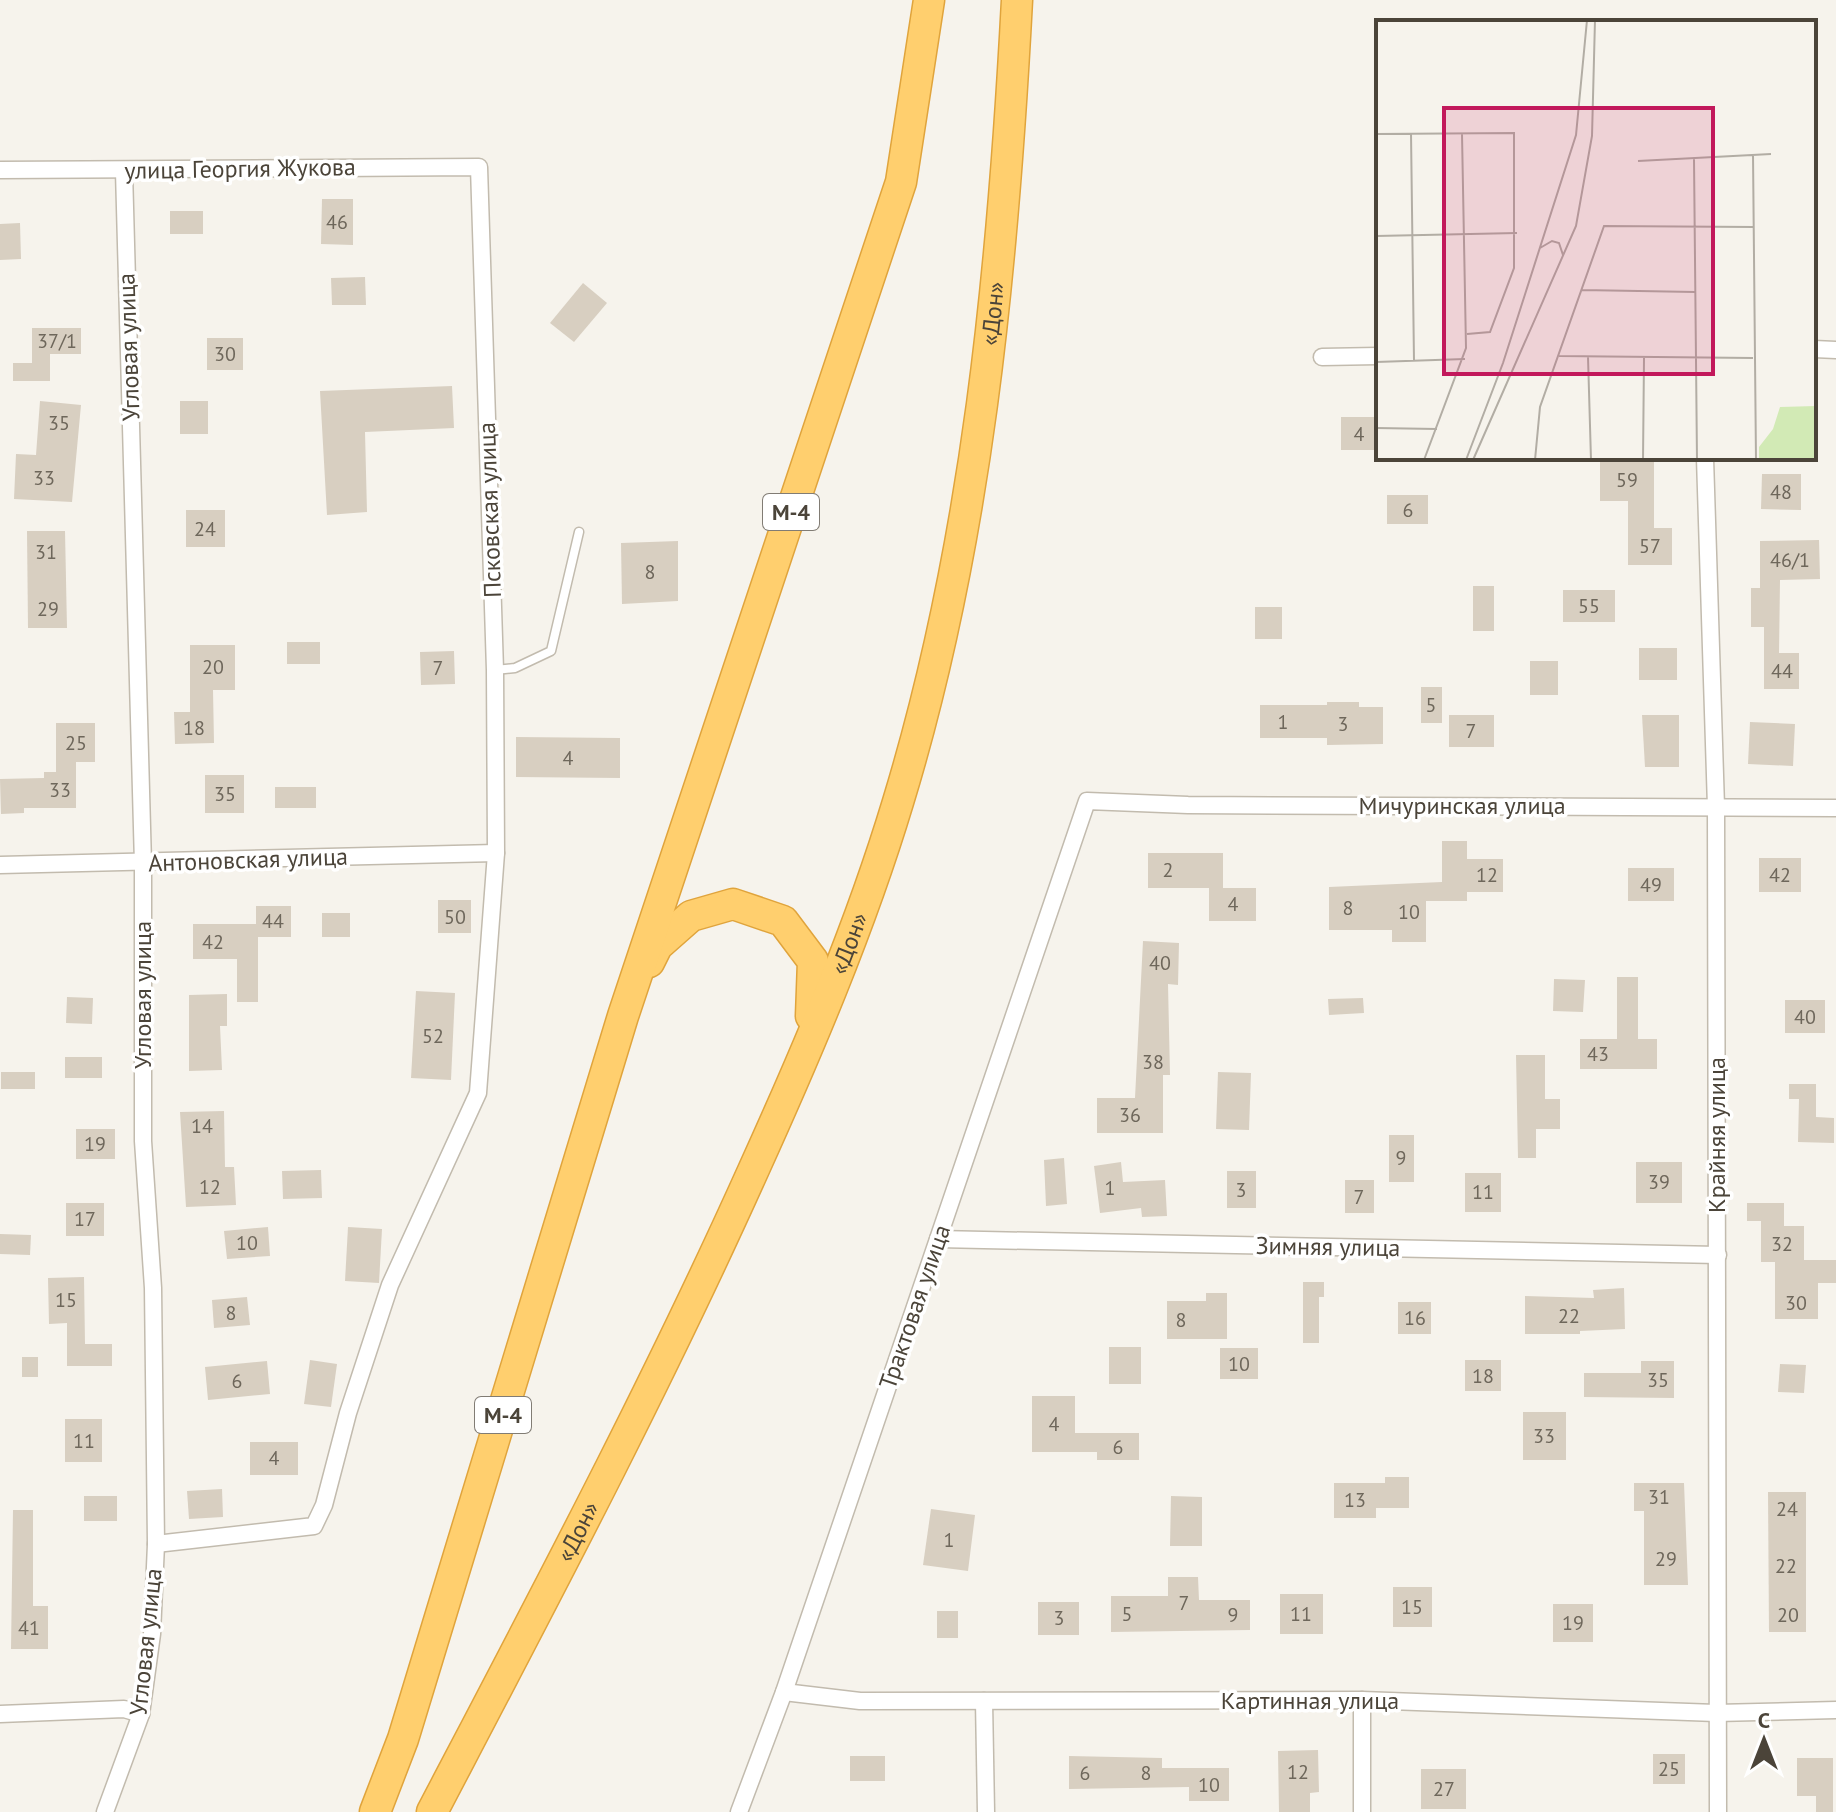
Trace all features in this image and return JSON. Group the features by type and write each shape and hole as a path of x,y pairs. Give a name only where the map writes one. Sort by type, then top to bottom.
{"highway":[{"name":"М-4","path":"375,1812 413,1709 623,1016 901,182 929,0"},
{"name":"«Дон»","path":"432,1812 572,1545 708,1271 809,1046 898,803 958,570 1002,239 1017,0"},
{"name":"М-4","path":"623,1016 657,946 691,916 733,904 783,921 813,961 809,1046"}],"street":[{"name":"улица Георгия Жукова","path":"0,170 479,167"},
{"name":"Псковская улица","path":"156,1544 314,1526 324,1505 348,1413 390,1285 478,1093 496,853 495,670 479,167"},
{"name":"Угловая улица","path":"105,1812 141,1714 152,1634 156,1544 153,1288 143,1141 143,864 124,171"},
{"path":"1816,349 1836,350"},
{"path":"1322,357 1376,356"},
{"name":"Крайняя улица","path":"1705,460 1716,807 1718,1812"},
{"name":"Мичуринская улица","path":"1087,801 1188,805 1836,808"},
{"name":"Трактовая улица","path":"739,1812 784,1692 1087,801"},
{"name":"Антоновская улица","path":"0,865 143,864 496,853"},
{"name":"Зимняя улица","path":"938,1239 1718,1255"},
{"name":"Картинная улица","path":"784,1692 860,1701 1362,1700 1716,1713 1836,1710"},
{"path":"1362,1700 1362,1812"},
{"path":"984,1701 986,1812"},
{"path":"0,1714 124,1709 141,1714"}],"lane":[{"path":"495,670 515,668 551,651 579,532"}],"building":[{"path":"322,199 353,199 353,245 321,244"},
{"path":"170,211 203,211 203,234 170,234"},
{"path":"20,223 21,259 0,260 0,224"},
{"path":"365,277 366,305 332,305 331,278"},
{"path":"583,283 607,303 574,342 550,323"},
{"path":"32,328 81,328 81,354 50,354 50,381 13,381 13,363 32,363"},
{"path":"207,338 243,338 243,370 207,370"},
{"path":"452,386 454,428 365,432 367,512 327,515 320,391"},
{"path":"40,401 81,405 72,502 14,499 16,454 36,455"},
{"path":"180,401 208,401 208,434 180,434"},
{"path":"1341,417 1376,417 1376,450 1341,450"},
{"path":"1600,460 1654,460 1654,528 1672,528 1672,565 1628,565 1628,501 1600,501"},
{"path":"1762,474 1801,474 1801,510 1761,509"},
{"path":"1387,495 1428,495 1428,524 1387,524"},
{"path":"186,510 225,510 225,547 186,547"},
{"path":"27,531 65,531 67,628 28,628"},
{"path":"1819,540 1820,579 1780,580 1779,653 1799,653 1799,689 1764,689 1764,627 1751,627 1751,588 1760,588 1760,541"},
{"path":"678,541 678,601 622,604 621,543"},
{"path":"1473,586 1494,586 1494,631 1473,631"},
{"path":"1563,590 1615,590 1615,622 1563,622"},
{"path":"1255,607 1282,607 1282,639 1255,639"},
{"path":"287,642 320,642 320,664 287,664"},
{"path":"190,645 235,645 235,690 213,690 214,743 175,744 174,712 190,712"},
{"path":"1639,648 1677,648 1677,680 1639,680"},
{"path":"454,651 455,684 421,685 420,652"},
{"path":"1530,661 1558,661 1558,695 1530,695"},
{"path":"1421,687 1442,687 1442,723 1421,723"},
{"path":"1327,702 1359,702 1359,707 1383,707 1383,744 1327,745 1327,738 1260,738 1260,705 1327,705"},
{"path":"1449,715 1494,715 1494,747 1449,747"},
{"path":"1642,715 1679,715 1679,767 1645,767"},
{"path":"1750,722 1795,724 1793,766 1748,764"},
{"path":"56,723 95,723 95,762 76,762 76,808 24,808 24,813 1,814 0,779 44,778 44,772 56,772"},
{"path":"516,737 620,738 620,778 516,777"},
{"path":"205,775 244,775 244,813 205,813"},
{"path":"275,787 316,787 316,808 275,808"},
{"path":"1442,841 1467,841 1467,859 1503,859 1503,892 1467,892 1467,901 1426,901 1426,942 1392,942 1392,930 1329,930 1329,887 1442,882"},
{"path":"1148,853 1223,853 1223,888 1148,888"},
{"path":"1759,858 1801,858 1801,892 1759,892"},
{"path":"1628,868 1674,868 1674,901 1628,901"},
{"path":"1209,888 1256,888 1256,921 1209,921"},
{"path":"438,900 471,900 471,933 438,933"},
{"path":"256,906 291,906 291,937 258,937 258,1002 237,1002 237,959 193,959 193,924 256,924"},
{"path":"322,913 350,913 350,937 322,937"},
{"path":"1143,941 1179,943 1178,985 1168,984 1170,1075 1163,1075 1163,1133 1097,1133 1097,1098 1135,1098"},
{"path":"1617,977 1638,977 1638,1039 1657,1039 1657,1069 1580,1069 1580,1039 1617,1039"},
{"path":"1554,979 1585,980 1583,1012 1553,1011"},
{"path":"416,991 455,993 451,1080 411,1078"},
{"path":"227,994 227,1026 220,1026 222,1070 189,1071 189,995"},
{"path":"67,997 93,998 92,1024 66,1023"},
{"path":"1363,998 1364,1013 1329,1015 1328,999"},
{"path":"1785,1000 1825,1000 1825,1033 1785,1033"},
{"path":"1516,1055 1545,1055 1545,1099 1560,1099 1560,1129 1536,1129 1536,1158 1518,1158"},
{"path":"65,1057 102,1057 102,1078 65,1078"},
{"path":"1,1072 35,1072 35,1089 1,1089"},
{"path":"1218,1072 1251,1073 1249,1130 1216,1129"},
{"path":"1789,1084 1816,1084 1816,1117 1834,1118 1834,1143 1798,1142 1799,1099 1789,1099"},
{"path":"224,1111 225,1167 234,1167 236,1205 186,1207 180,1112"},
{"path":"76,1129 115,1129 115,1159 76,1159"},
{"path":"1389,1135 1414,1135 1414,1182 1389,1182"},
{"path":"1064,1158 1067,1204 1046,1206 1044,1160"},
{"path":"1121,1162 1123,1182 1165,1180 1167,1216 1142,1217 1141,1208 1100,1213 1094,1166"},
{"path":"1636,1162 1682,1162 1682,1203 1636,1203"},
{"path":"321,1170 322,1198 283,1199 282,1171"},
{"path":"1227,1171 1256,1171 1256,1208 1227,1208"},
{"path":"1465,1173 1501,1173 1501,1212 1465,1212"},
{"path":"1345,1180 1374,1180 1374,1213 1345,1213"},
{"path":"66,1203 104,1203 104,1236 66,1236"},
{"path":"1747,1203 1784,1203 1784,1226 1804,1226 1804,1260 1836,1260 1836,1283 1818,1283 1818,1319 1775,1319 1775,1262 1761,1262 1761,1221 1747,1221"},
{"path":"268,1227 270,1256 227,1259 224,1231"},
{"path":"348,1227 382,1229 379,1283 345,1281"},
{"path":"0,1234 31,1235 30,1255 0,1254"},
{"path":"84,1277 85,1344 112,1344 112,1366 67,1366 67,1323 49,1324 48,1278"},
{"path":"1303,1282 1324,1282 1324,1297 1319,1297 1319,1343 1303,1343"},
{"path":"1624,1288 1625,1329 1580,1331 1580,1334 1525,1334 1525,1296 1594,1298 1593,1290"},
{"path":"1206,1293 1227,1293 1227,1339 1167,1339 1167,1301 1206,1301"},
{"path":"247,1297 250,1325 214,1328 212,1300"},
{"path":"1398,1302 1431,1302 1431,1334 1398,1334"},
{"path":"1109,1347 1141,1347 1141,1384 1109,1384"},
{"path":"1220,1348 1258,1348 1258,1379 1220,1379"},
{"path":"22,1357 38,1357 38,1377 22,1377"},
{"path":"310,1360 337,1364 331,1407 304,1404"},
{"path":"1465,1360 1501,1360 1501,1391 1465,1391"},
{"path":"267,1361 270,1394 208,1400 205,1367"},
{"path":"1641,1361 1674,1361 1674,1398 1584,1397 1584,1373 1641,1373"},
{"path":"1780,1364 1806,1365 1804,1393 1778,1392"},
{"path":"1032,1396 1075,1396 1075,1433 1139,1433 1139,1460 1097,1460 1097,1452 1032,1452"},
{"path":"1523,1412 1566,1412 1566,1460 1523,1460"},
{"path":"65,1419 102,1419 102,1462 65,1462"},
{"path":"250,1442 298,1442 298,1475 250,1475"},
{"path":"1385,1477 1409,1477 1409,1508 1376,1508 1376,1518 1334,1518 1334,1483 1385,1483"},
{"path":"1634,1483 1684,1483 1688,1585 1644,1585 1644,1511 1634,1511"},
{"path":"222,1489 223,1517 189,1519 187,1491"},
{"path":"1768,1492 1806,1492 1806,1632 1769,1632"},
{"path":"84,1496 117,1496 117,1521 84,1521"},
{"path":"1171,1496 1202,1497 1202,1546 1170,1546"},
{"path":"931,1509 975,1515 968,1571 923,1565"},
{"path":"13,1510 33,1510 33,1606 48,1606 48,1649 11,1649"},
{"path":"1168,1577 1198,1577 1199,1600 1250,1600 1250,1630 1111,1632 1111,1596 1168,1596"},
{"path":"1393,1587 1432,1587 1432,1627 1393,1627"},
{"path":"1280,1594 1323,1594 1323,1634 1280,1634"},
{"path":"1038,1602 1079,1602 1079,1635 1038,1635"},
{"path":"1553,1604 1593,1604 1593,1642 1553,1642"},
{"path":"937,1611 958,1611 958,1638 937,1638"},
{"path":"1318,1750 1319,1792 1310,1793 1310,1812 1279,1812 1278,1751"},
{"path":"1653,1754 1685,1754 1685,1784 1653,1784"},
{"path":"850,1756 885,1756 885,1781 850,1781"},
{"path":"1069,1756 1162,1758 1162,1768 1229,1768 1229,1801 1189,1801 1189,1787 1069,1789"},
{"path":"1797,1758 1833,1758 1833,1812 1816,1812 1816,1796 1797,1796"},
{"path":"1421,1769 1466,1769 1466,1809 1421,1809"}]}
